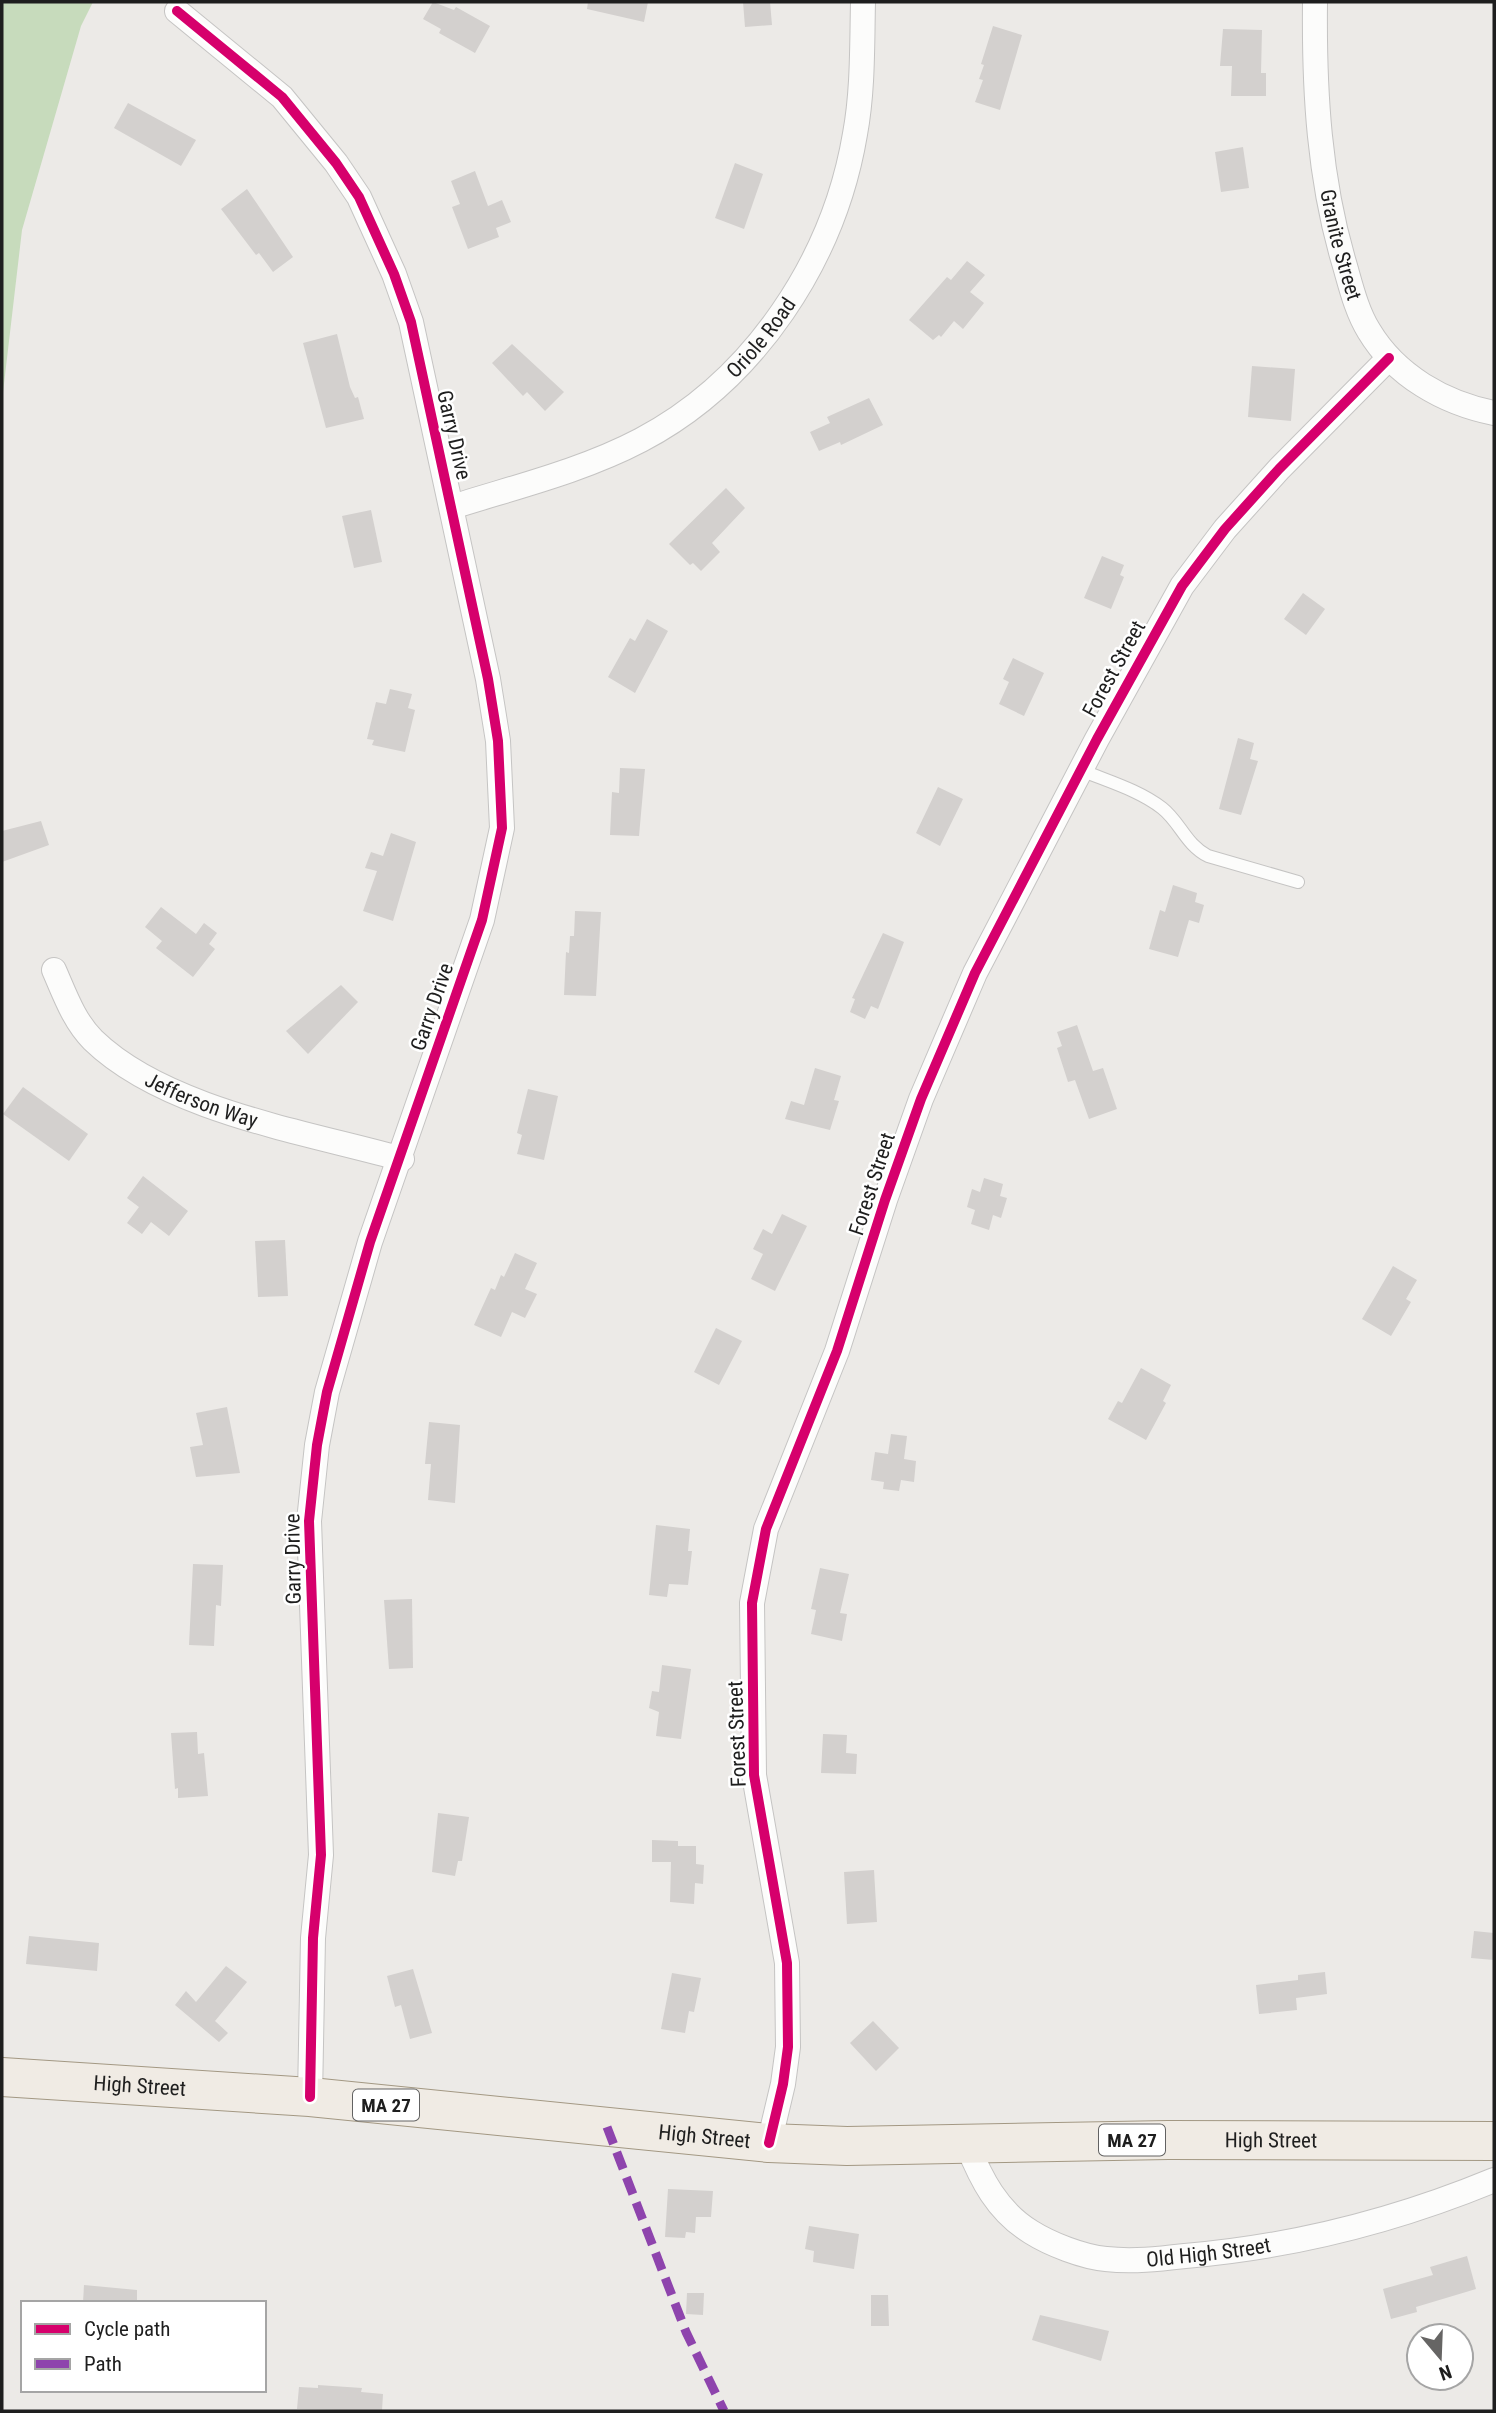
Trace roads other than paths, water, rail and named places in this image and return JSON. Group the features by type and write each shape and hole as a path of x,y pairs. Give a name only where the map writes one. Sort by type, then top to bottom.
{"main road":[{"name":"High Street","path":"2,2077 310,2097 769,2143 847,2146 1168,2140 1494,2141"}],"street":[{"name":"Oriole Road","path":"452,508 604,457 640,440 703,400 755,346 802,282 835,211 856,132 863,2"},
{"name":"Granite Street","path":"1315,2 1317,106 1335,234 1352,290 1368,330 1389,358 1425,387 1460,406 1494,412"},
{"name":"Garry Drive","path":"177,11 282,97 336,163 359,197 394,274 411,322 452,508 496,729 502,828 482,920 402,1159 370,1242 327,1392 317,1445 309,1521 321,1855 313,1938 310,2097"},
{"name":"Forest Street","path":"769,2143 783,2084 788,2047 787,1963 754,1775 752,1603 766,1529 839,1343 921,1099 975,973 1081,770 1189,577 1225,529 1279,469 1389,358"},
{"name":"Jefferson Way","path":"54,970 73,1014 93,1040 145,1078 190,1101 402,1159"},
{"name":"Old High Street","path":"967,2144 983,2184 1008,2214 1032,2233 1103,2259 1141,2260 1216,2254 1305,2238 1389,2217 1494,2180"}],"lane":[{"path":"1081,770 1150,800 1164,809 1196,850 1208,856 1298,882"}]}
